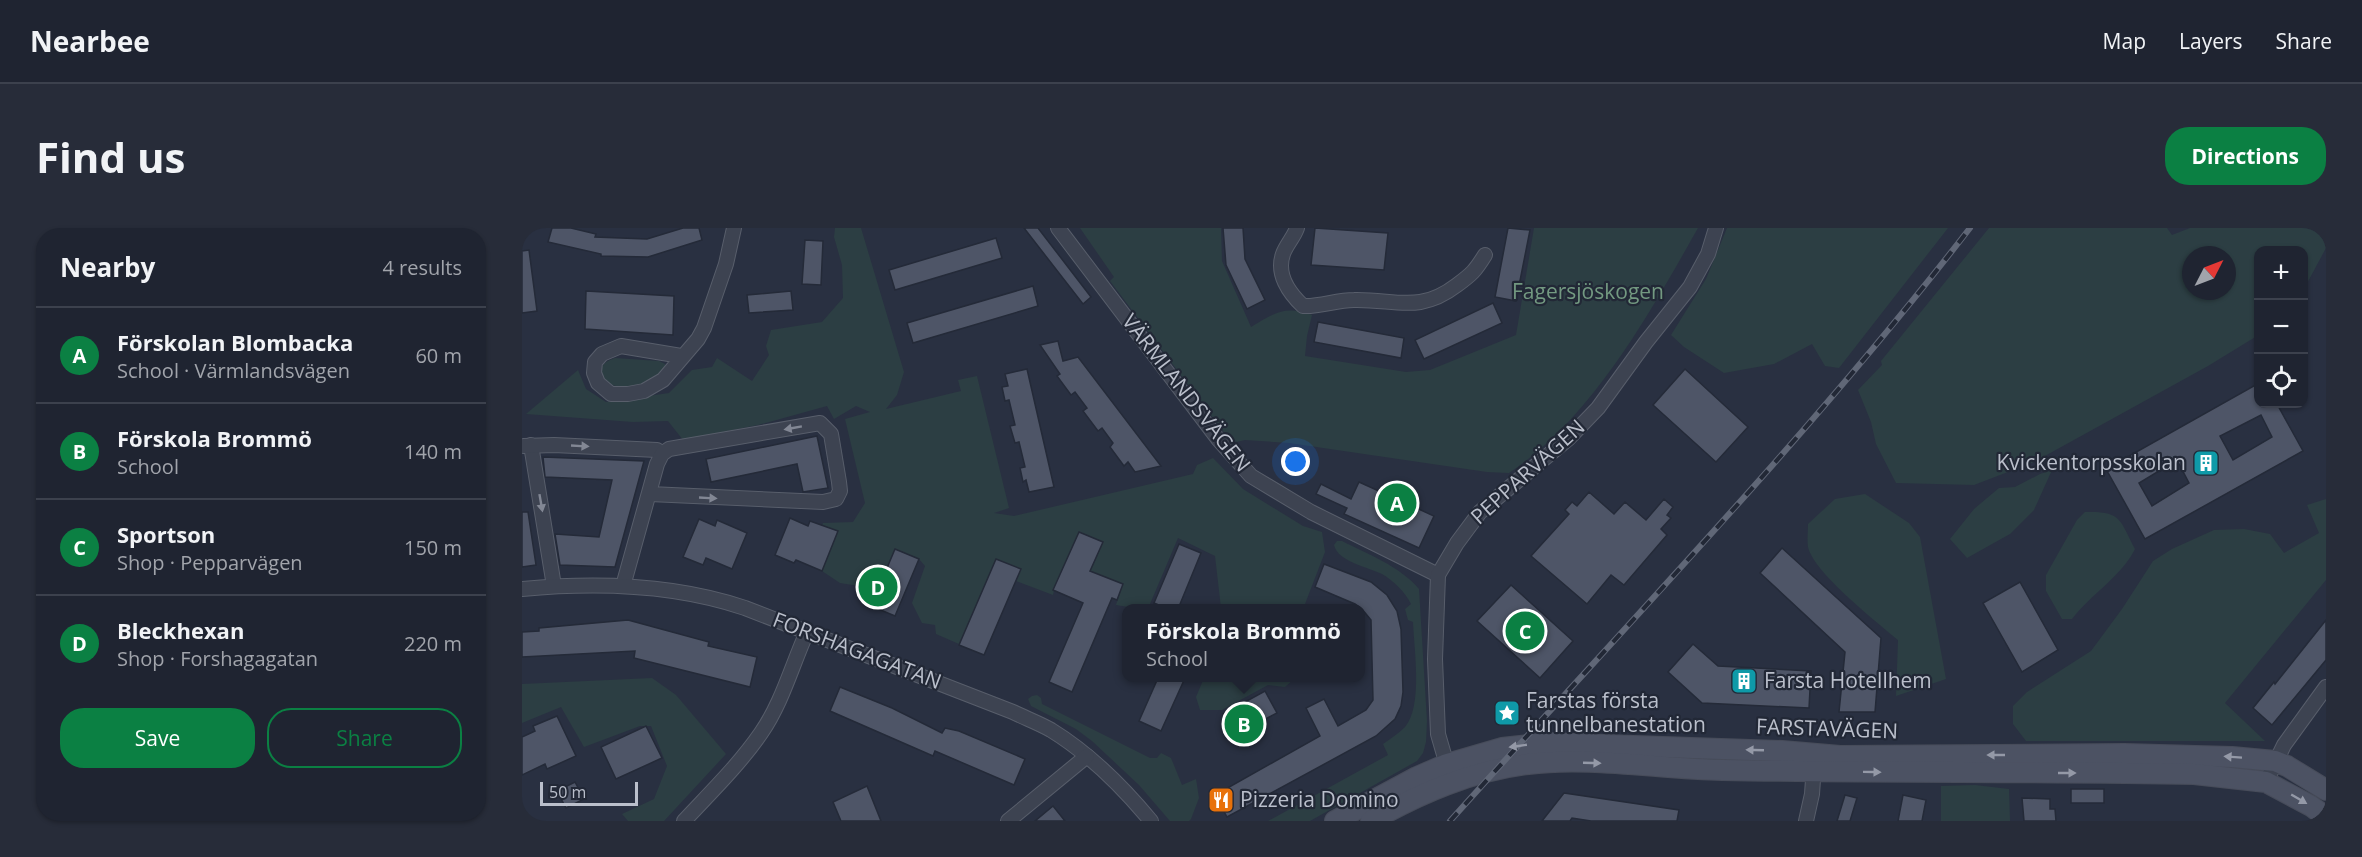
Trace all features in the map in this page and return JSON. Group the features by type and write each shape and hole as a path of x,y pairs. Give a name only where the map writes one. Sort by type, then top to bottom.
{"street":[{"path":"681,356 621,346 602,354 595,362 594,373 598,383 611,394 644,391 663,380 681,356 698,339 704,328 726,264 734,228"},
{"name":"VÄRMLANDSVÄGEN","path":"1058,228 1212,432 1251,476 1311,512 1438,575"},
{"path":"1297,228 1283,253 1281,266 1283,278 1292,296 1303,306 1342,300 1397,303 1434,300 1473,274 1485,255"},
{"name":"PEPPARVÄGEN","path":"1449,773 1438,734 1435,659 1438,575 1457,543 1480,512 1560,446 1598,408 1690,287 1708,254 1716,228"},
{"path":"623,586 657,464 662,454 669,449 820,423 831,434 840,491 836,499 823,502 650,494"},
{"path":"554,586 527,446 657,450 662,454"},
{"name":"FORSHAGAGATAN","path":"522,589 554,586 623,586 666,590 714,598 807,632 1013,712 1051,730 1087,756 1129,793 1151,821"},
{"path":"684,821 743,756 761,732 789,676 807,632"},
{"path":"2266,782 2275,761 2294,729 2326,687"},
{"name":"FARSTAVÄGEN","path":"1371,821 1449,773 1502,748 1546,743 1814,762 2194,774 2266,782 2311,806 2326,817"},
{"name":"FARSTAVÄGEN","path":"1814,762 1840,756 2124,754 2232,757 2275,761 2288,766 2326,790"},
{"path":"1008,821 1087,756"},
{"path":"1806,821 1814,762"},
{"name":"FARSTAVÄGEN","path":"1335,821 1417,777 1449,773"}],"green space":[{"path":"835,228 861,228 904,372 897,395 886,409 961,391 958,380 977,376 1009,508 994,513 1014,516 1193,474 1197,465 1213,458 1243,489 1303,526 1322,532 1325,552 1305,604 1221,604 1215,556 1178,538 1150,604 1116,605 1123,584 1083,588 1103,543 1080,532 1053,595 1016,581 1021,569 996,559 959,644 936,634 935,625 922,623 912,603 925,566 919,559 895,549 878,589 840,583 822,571 838,532 822,526 823,523 853,522 865,503 845,419 870,412 856,406 834,419 827,406 758,425 683,440 668,421 633,422 526,414 578,370 586,389 606,402 669,393 692,370 712,367 717,358 752,381 769,355 766,346 771,330 822,322 843,298 842,265 834,237"},
{"name":"Fagersjöskogen","path":"1080,228 1221,228 1222,261 1251,327 1280,312 1303,312 1312,315 1305,356 1406,372 1430,370 1516,335 1534,228 1698,228 1639,328 1593,394 1539,450 1509,473 1487,472 1289,443 1245,440 1232,443 1110,281 1114,277"},
{"path":"1727,228 1948,228 1839,368 1825,366 1812,344 1774,364 1724,373 1684,347 1671,335 1706,279"},
{"path":"1989,228 2167,228 2172,235 2190,228 2326,228 2326,248 2308,282 2308,246 2254,246 2254,338 2208,366 2034,462 1974,485 1896,483 1876,444 1871,422 1858,390 1882,365 1881,361"},
{"path":"615,358 659,361 665,364 665,368 650,381 635,387 621,387 610,384 603,378 601,371 604,364"},
{"path":"2052,470 2034,510 2010,534 1967,558 1950,539 1974,509 1999,488 2015,487"},
{"path":"1865,494 1909,523 1920,537 1946,679 1896,696 1898,640 1834,583 1813,558 1808,547 1808,524 1835,499"},
{"path":"2326,499 2326,580 2225,703 2265,741 2026,741 2013,724 2013,706 2027,692 2091,651 2153,561 2172,549 2214,530 2244,529 2270,534 2284,553 2319,533 2307,505"},
{"path":"2085,512 2113,515 2122,524 2135,549 2114,577 2072,619 2062,619 2046,591 2046,575 2077,520"},
{"path":"1337,541 1342,541 1393,567 1419,589 1427,721 1426,742 1423,753 1417,761 1310,821 1268,821 1388,755 1383,744 1405,727 1411,718 1414,706 1416,677 1413,622 1408,620 1405,609 1411,604 1395,583 1376,571 1341,556 1334,545"},
{"path":"652,678 676,695 726,754 664,821 628,821 622,814 654,799 667,766 651,726 640,726 584,747 561,707 522,723 522,684"},
{"path":"1202,682 1291,682 1285,687 1268,685 1222,710 1200,710 1196,697"},
{"path":"1037,695 1041,698 1042,704 1150,758 1157,758 1161,753 1171,758 1182,785 1196,779 1199,798 1191,819 1189,821 1170,821 1139,785 1092,741 1076,729 1031,706 1028,699"},
{"path":"1975,785 2009,789 2010,821 1941,821 1941,786"}],"building":[{"path":"552,228 571,228 596,234 595,237 647,239 683,228 699,228 702,240 648,257 601,256 601,254 548,242"},
{"path":"1024,228 1038,228 1091,297 1083,304"},
{"path":"1223,228 1243,228 1245,259 1265,300 1247,309 1226,265"},
{"path":"1315,228 1388,233 1384,270 1311,265"},
{"path":"1508,228 1530,230 1516,301 1495,297"},
{"path":"996,238 1002,258 895,290 889,270"},
{"path":"805,240 823,241 821,285 802,284"},
{"path":"529,250 537,311 522,313 522,251"},
{"path":"1033,286 1038,306 913,343 907,323"},
{"path":"586,291 674,296 673,335 585,329"},
{"path":"791,291 793,310 749,313 747,295"},
{"path":"1493,303 1502,323 1424,359 1415,340"},
{"path":"1318,322 1404,338 1401,358 1314,342"},
{"path":"1058,341 1063,361 1078,357 1161,466 1135,472 1128,462 1124,466 1110,447 1113,443 1102,428 1098,431 1083,411 1087,408 1075,392 1071,395 1057,376 1060,374 1040,345"},
{"path":"1027,369 1054,487 1029,492 1026,480 1023,482 1020,468 1025,467 1019,442 1015,443 1010,426 1015,425 1009,400 1005,401 1002,387 1008,386 1005,374"},
{"path":"1685,369 1748,427 1716,462 1653,405"},
{"name":"Kvickentorpsskolan","path":"2254,386 2254,408 2279,408 2303,451 2145,539 2106,469","holes":["2261,415 2272,437 2233,460 2220,436","2177,460 2189,483 2152,506 2139,483"]},
{"path":"817,436 828,488 803,492 797,464 711,482 706,459"},
{"path":"543,457 644,461 615,567 560,565 555,534 599,537 612,480 545,477"},
{"path":"1359,482 1434,516 1419,548 1344,514 1347,508 1316,494 1321,484 1351,499"},
{"path":"1589,492 1614,514 1625,502 1646,520 1664,499 1673,507 1667,515 1671,518 1661,529 1667,535 1624,585 1611,575 1587,604 1531,556 1569,514 1565,510 1572,502 1577,506"},
{"path":"522,512 528,512 536,565 522,567"},
{"path":"790,518 808,526 810,521 838,531 822,571 796,560 794,563 775,555"},
{"path":"699,519 715,526 717,520 747,533 732,569 706,558 703,565 683,557"},
{"path":"1079,532 1103,542 1090,571 1123,584 1117,600 1112,598 1072,692 1049,682 1083,603 1053,590"},
{"path":"1179,544 1201,553 1180,604 1154,603"},
{"path":"1782,548 1881,638 1875,712 1839,712 1845,652 1760,573"},
{"path":"895,549 919,559 895,616 871,606"},
{"path":"996,559 1021,569 984,655 959,645"},
{"path":"1324,564 1371,582 1387,595 1397,611 1401,629 1403,692 1401,706 1395,719 1376,736 1227,817 1215,795 1320,736 1306,708 1324,699 1338,726 1366,710 1373,700 1371,620 1365,613 1365,604 1355,604 1315,587"},
{"path":"2020,582 2058,650 2022,672 1983,603"},
{"path":"1511,585 1573,641 1540,678 1477,621"},
{"path":"628,620 709,642 708,646 757,657 750,687 634,658 635,651 522,657 522,632 539,631 539,628"},
{"path":"2326,620 2326,660 2272,725 2253,708"},
{"name":"Farsta Hotellhem","path":"1693,644 1718,666 1811,671 1809,708 1702,703 1668,672"},
{"path":"1156,682 1183,682 1161,731 1139,721"},
{"path":"840,687 892,708 942,733 945,728 959,731 1025,759 1014,785 935,751 933,756 830,711"},
{"path":"1265,691 1277,713 1234,735 1223,714"},
{"path":"557,716 576,756 547,769 545,764 522,775 522,737 535,731 533,726"},
{"path":"646,726 662,758 616,779 601,747"},
{"path":"575,782 584,799 566,808 557,791"},
{"path":"867,786 881,821 841,821 833,802"},
{"path":"2071,789 2104,789 2104,803 2071,803"},
{"path":"1564,793 1679,810 1677,821 1591,821 1572,818 1570,821 1542,821"},
{"path":"1845,795 1857,798 1850,821 1837,821"},
{"path":"1903,795 1926,800 1922,821 1898,821"},
{"path":"2022,798 2050,799 2050,809 2055,809 2056,821 2024,821"},
{"path":"1053,806 1065,821 1035,821"}],"railway":[{"path":"1450,821 1716,529 1846,381 1970,228"}],"place":[{"name":"Kvickentorpsskolan","path":"2206,463"},
{"name":"Förskolan Blombacka","path":"1397,503"},
{"name":"Bleckhexan","path":"878,587"},
{"name":"Sportson","path":"1525,631"},
{"name":"Farsta Hotellhem","path":"1744,681"},
{"name":"Farstas första tunnelbanestation","path":"1507,713"},
{"name":"Förskola Brommö","path":"1244,724"},
{"name":"Pizzeria Domino","path":"1221,800"}]}
